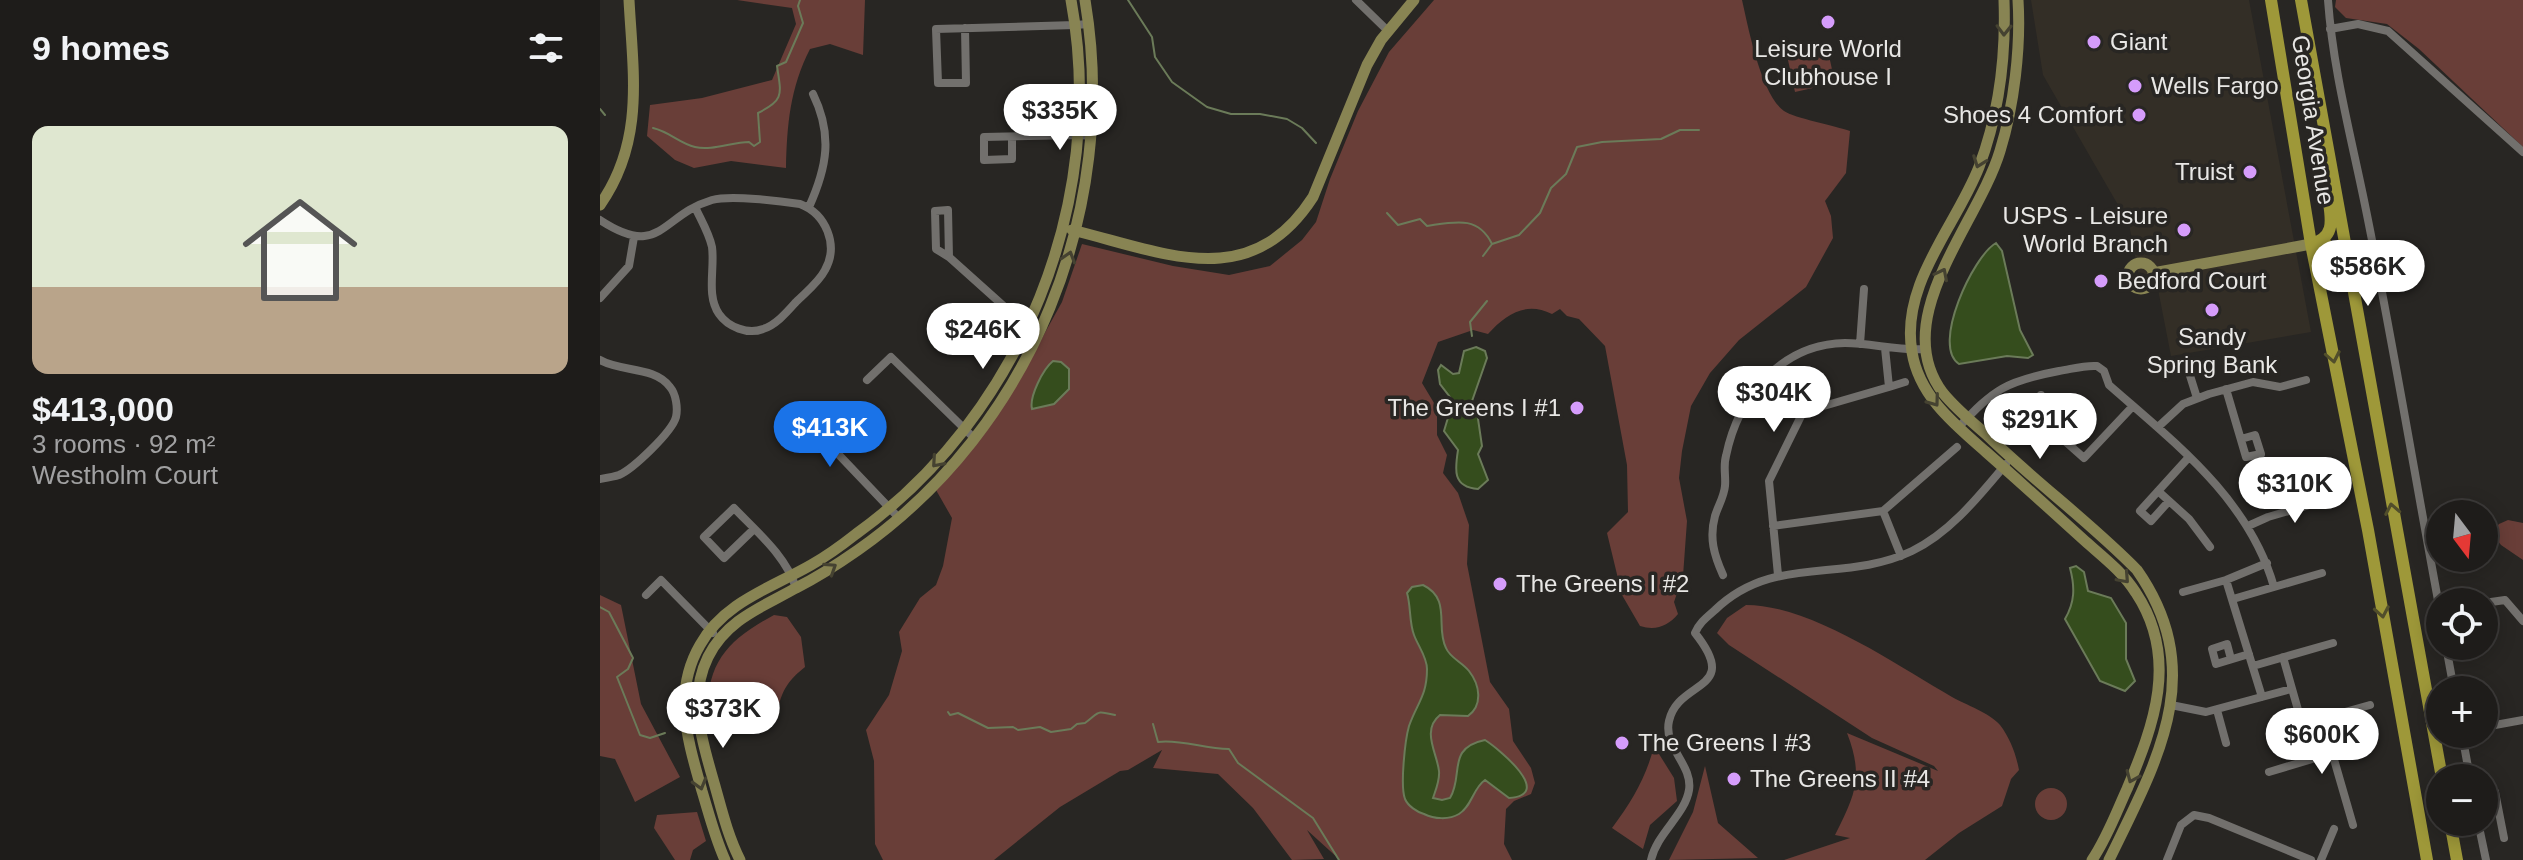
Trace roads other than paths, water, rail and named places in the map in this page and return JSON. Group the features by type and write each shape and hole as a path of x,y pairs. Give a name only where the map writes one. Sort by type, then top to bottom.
{"main road":[{"name":"Georgia Avenue","path":"2301,0 2439,764"},
{"name":"Georgia Avenue","path":"2271,1 2311,244 2368,530 2427,860"},
{"path":"2311,244 2326,238 2332,224 2313,66"},
{"path":"2311,244 2327,245 2336,252 2351,319 2363,353"},
{"path":"2453,836 2457,860"}],"street":[{"path":"600,205 628,151 633,124 629,0"},
{"path":"740,860 725,823 697,710 698,685 714,634 848,557 899,518 926,494 975,439 1005,395 1032,332 1064,228 1079,135 1079,87 1071,0"},
{"path":"725,860 696,769 684,718 683,695 696,652 736,605 840,546 917,484 965,429 1059,290 1076,231 1092,136 1094,85 1085,0"},
{"path":"1356,0 1388,31"},
{"path":"1064,228 1206,260 1230,258 1257,250 1277,238 1313,197 1367,65 1388,31 1414,0"},
{"path":"2004,0 2003,59 1993,119 1978,168 1913,304 1911,350 1922,383 1944,414 2122,556 2148,586 2163,618 2174,668 2171,705 2151,768 2101,859"},
{"path":"2018,0 2018,39 2008,120 1980,201 1928,305 1925,349 1938,385 2007,462 2131,585 2144,607 2157,647 2159,687 2153,725 2108,832 2101,859"},
{"path":"2328,0 2330,29 2436,588"},
{"path":"965,28 966,83 938,83 936,29 965,28 1075,25 1089,24"},
{"path":"2330,29 2358,24 2388,31 2523,152"},
{"path":"809,207 822,177 825,160 823,116 813,94"},
{"path":"1012,137 1012,159 984,160 984,137 1092,136"},
{"path":"600,220 619,233 634,237 659,232 695,207 723,198 790,202 809,207 821,219 830,238 831,255 825,271 777,321 763,329 749,331 728,323 716,309 712,294 712,248 695,207"},
{"path":"949,257 948,210 935,211 936,249 949,257 1032,332"},
{"path":"600,298 629,266 634,237"},
{"path":"2153,273 2311,244"},
{"path":"1860,344 1864,289"},
{"path":"1723,575 1713,550 1712,533 1723,495 1726,455 1742,409 1761,382 1788,360 1820,346 1860,344 1925,349"},
{"path":"1885,348 1889,387"},
{"path":"867,380 891,357 975,439"},
{"path":"600,360 661,379 671,387 676,402 676,417 659,440 630,469 617,476 600,479"},
{"path":"1958,428 1991,394 2010,383 2093,365 2104,371 2109,385 2217,483 2248,526 2267,563 2274,587"},
{"path":"2187,366 2197,398"},
{"path":"2158,427 2171,412 2197,398 2253,382 2280,387 2306,380"},
{"path":"1778,575 1769,481 1803,412 1905,382"},
{"path":"2226,389 2241,439"},
{"path":"2041,395 2048,426 2084,458 2133,406"},
{"path":"838,417 820,435 899,518"},
{"path":"1773,526 1883,511 1957,447"},
{"path":"2169,501 2151,521 2140,511 2189,457"},
{"path":"1651,860 1657,842 1686,800 1689,790 1687,774 1669,738 1668,725 1674,709 1705,683 1712,671 1710,653 1695,633 1698,627 1739,590 1766,578 1859,567 1901,556 1942,532 2007,462"},
{"path":"2158,491 2189,519 2210,547"},
{"path":"2248,526 2330,499"},
{"path":"754,529 724,558 704,537 734,508 754,529 787,565 796,588"},
{"path":"1883,511 1901,556"},
{"path":"2183,592 2226,580 2267,563"},
{"path":"2233,599 2322,573"},
{"path":"646,595 661,580 714,634"},
{"path":"2226,580 2262,697"},
{"path":"2498,601 2505,600 2523,621"},
{"path":"2253,666 2333,643"},
{"path":"2231,659 2249,654"},
{"path":"2283,657 2312,759"},
{"path":"2171,705 2196,711 2217,710 2291,689"},
{"path":"2302,724 2370,705"},
{"path":"2217,710 2226,743"},
{"path":"2322,718 2353,825"},
{"path":"2498,724 2523,720"},
{"path":"2269,772 2332,753"},
{"path":"2498,807 2504,838"},
{"path":"2167,860 2181,825 2194,815 2209,818 2311,860"},
{"path":"2321,860 2334,829"},
{"path":"2481,836 2486,860"}],"waterway":[{"path":"653,128 702,148 749,142 754,146 760,142 758,113 773,104 779,95 777,66 786,62 803,23 798,6 800,0"},
{"path":"1128,0 1152,37 1155,57 1172,82 1207,107 1231,114 1260,114 1287,119 1302,128 1316,143"},
{"path":"600,109 605,115"},
{"path":"1387,213 1398,225 1420,219 1427,226 1456,222 1472,225 1480,228 1492,244 1519,235 1540,213 1551,188 1566,174 1577,147 1602,142 1661,139 1680,130 1699,130"},
{"path":"1483,256 1492,244"},
{"path":"1472,336 1470,322 1487,301"},
{"path":"600,607 609,612 633,658 628,669 617,677 640,735 650,738 665,733"},
{"path":"948,712 950,715 958,713 988,728 1013,727 1018,730 1040,727 1051,732 1071,729 1098,713 1115,715"},
{"path":"1153,724 1158,742 1229,749 1238,763 1313,818 1339,860"}],"place":[{"name":"Leisure World Clubhouse I","path":"1828,22"},
{"name":"Giant","path":"2094,42"},
{"name":"Wells Fargo","path":"2135,86"},
{"name":"Shoes 4 Comfort","path":"2139,115"},
{"name":"Truist","path":"2250,172"},
{"name":"USPS - Leisure World Branch","path":"2184,230"},
{"name":"Bedford Court","path":"2101,281"},
{"name":"Sandy Spring Bank","path":"2212,310"},
{"name":"The Greens I #1","path":"1577,408"},
{"name":"The Greens I #2","path":"1500,584"},
{"name":"The Greens I #3","path":"1622,743"},
{"name":"The Greens II #4","path":"1734,779"}]}
